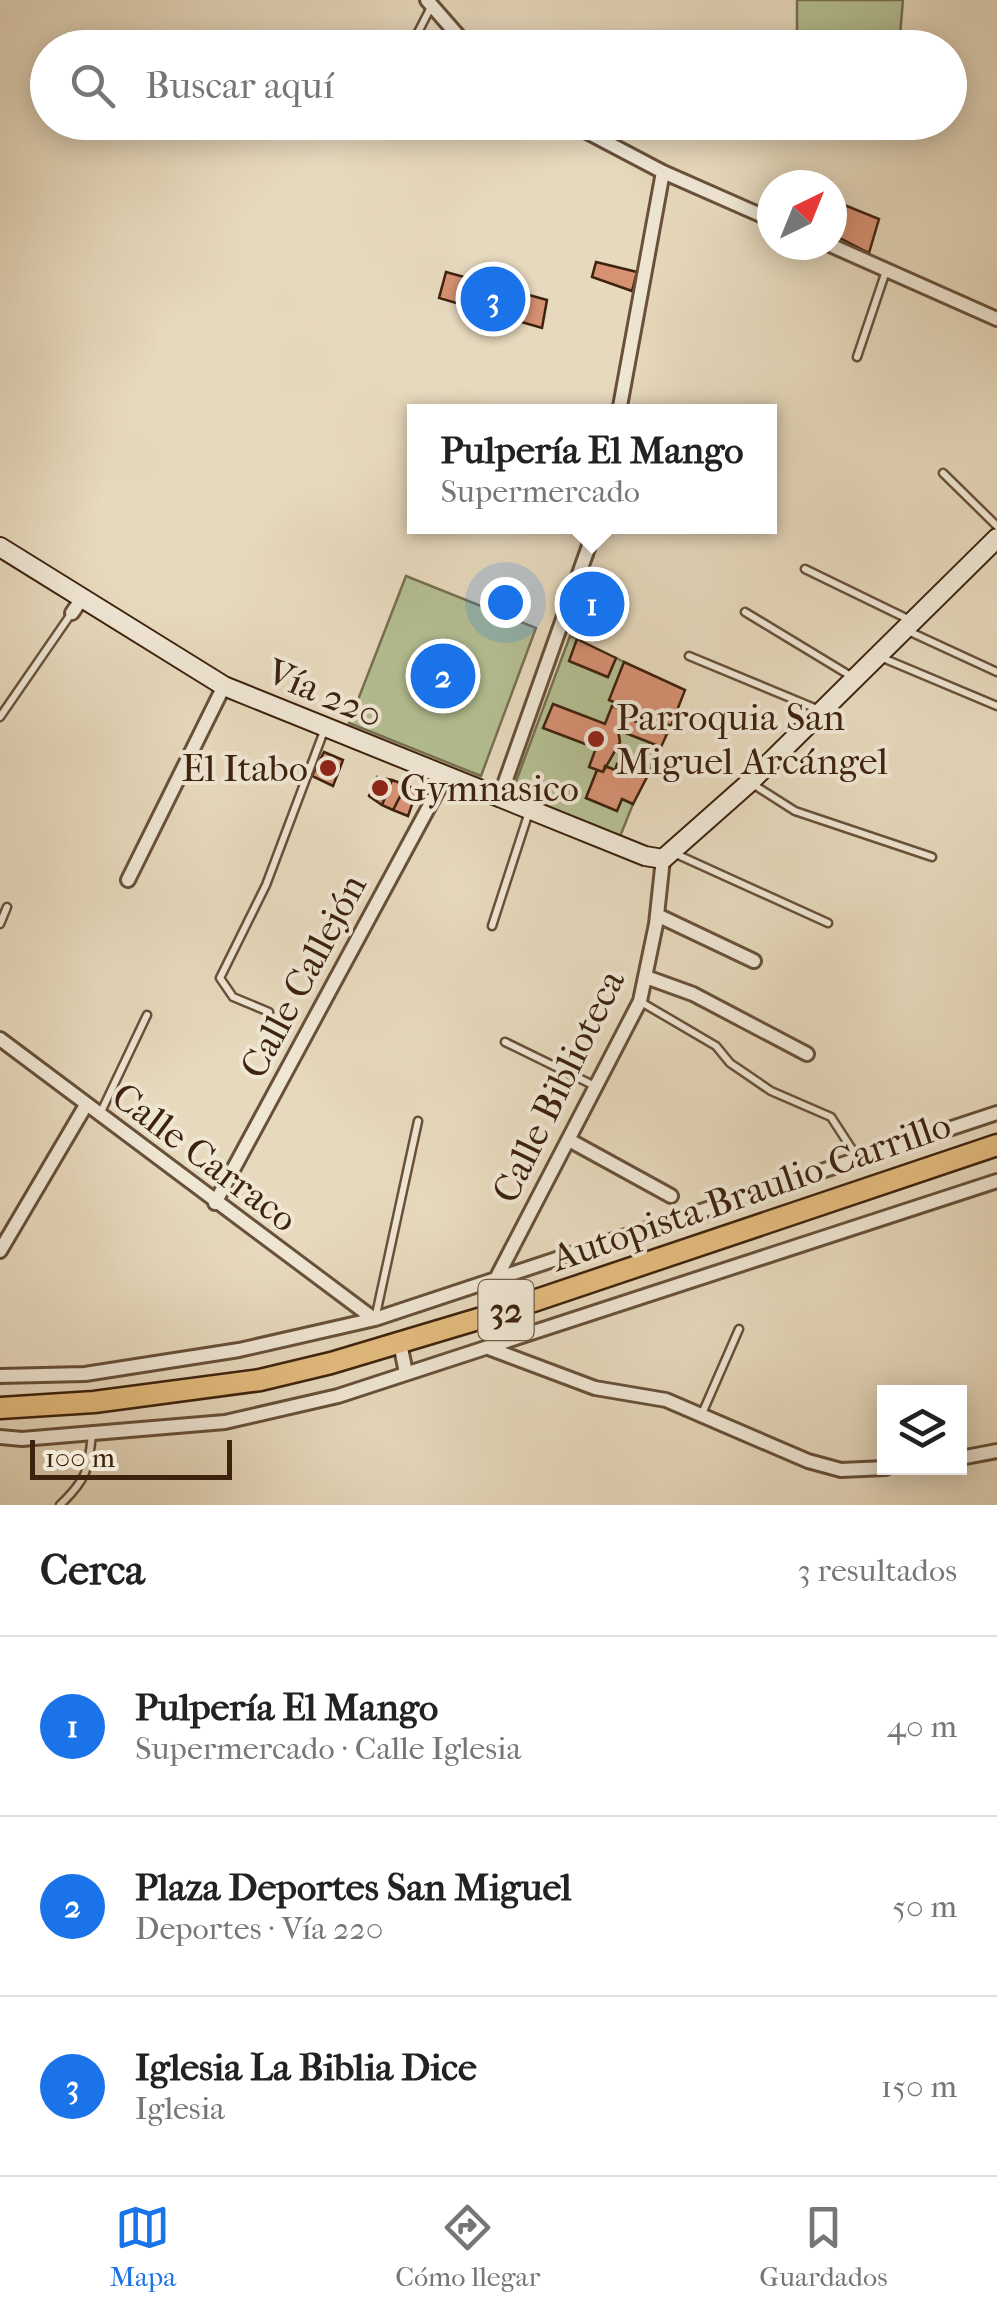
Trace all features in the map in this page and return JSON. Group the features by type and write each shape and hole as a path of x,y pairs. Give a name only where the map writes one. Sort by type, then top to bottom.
{"highway":[{"name":"Autopista Braulio Carrillo","path":"0,1408 94,1402 260,1380 400,1343 997,1145"}],"main road":[{"path":"669,856 750,782 997,538"},
{"name":"Vía 220","path":"0,546 78,606 224,686 644,856 669,856"}],"street":[{"path":"429,3 453,30"},
{"path":"602,140 757,213"},
{"path":"620,404 625,344 663,172"},
{"path":"847,252 997,319"},
{"path":"499,798 593,534"},
{"path":"128,880 224,686"},
{"name":"Calle Callejón","path":"214,1203 444,777"},
{"name":"Calle Biblioteca","path":"498,1275 640,1001 669,856"},
{"path":"657,915 754,961"},
{"path":"646,977 693,994 807,1054"},
{"name":"Calle Carraco","path":"0,1039 364,1315 375,1319"},
{"path":"0,1251 86,1104"},
{"path":"0,1376 104,1371 239,1350 375,1319 498,1275 997,1113"},
{"path":"570,1140 671,1196"},
{"path":"0,1437 226,1422 338,1396 492,1349 997,1181"},
{"path":"400,1343 406,1373"},
{"path":"492,1349 595,1388 657,1397 824,1466 877,1469"},
{"path":"967,1457 997,1451"}],"lane":[{"path":"418,30 429,3"},
{"path":"858,358 887,270"},
{"path":"943,473 997,526"},
{"path":"805,569 997,672"},
{"path":"0,716 78,606"},
{"path":"745,612 855,679"},
{"path":"688,656 822,711"},
{"path":"878,656 997,706"},
{"path":"269,1012 233,997 220,978 266,885 325,730"},
{"path":"750,782 795,811 932,857"},
{"path":"492,926 530,811"},
{"path":"669,856 828,924"},
{"path":"0,924 8,908"},
{"path":"640,1001 716,1046 730,1063 771,1091 831,1117 846,1133 858,1158"},
{"path":"100,1115 147,1016"},
{"path":"505,1042 597,1087"},
{"path":"375,1319 418,1122"},
{"path":"700,1417 739,1329"},
{"path":"60,1505 80,1488 90,1465 93,1433"}],"green space":[{"path":"797,0 903,0 900,30 797,30"},
{"path":"406,576 536,628 481,776 349,723"},
{"path":"570,636 577,639 570,661 607,677 616,658 624,662 610,700 671,726 667,734 624,717 625,711 612,706 605,724 553,704 544,728 596,748 597,770 586,798 616,810 622,799 633,804 619,839 511,795"},
{"path":"618,730 661,747 647,777 618,764 615,770 605,766 620,742"}],"building":[{"path":"847,206 879,219 869,253 847,242"},
{"path":"596,262 637,272 632,291 592,277"},
{"path":"446,272 547,300 542,328 439,298"},
{"path":"585,594 603,600 597,615 581,609"},
{"path":"577,639 616,658 608,677 569,661"},
{"path":"624,662 685,690 671,726 609,700"},
{"name":"Parroquia San Miguel Arcángel","path":"553,704 605,724 612,706 626,711 618,730 620,742 603,772 589,767 596,748 543,728"},
{"path":"624,717 667,734 661,747 618,730"},
{"name":"El Itabo","path":"324,752 343,760 333,786 312,776"},
{"path":"617,764 647,777 633,804 622,799 617,811 586,798 597,770 603,772 605,766 615,770"},
{"name":"Gymnasico","path":"377,777 392,780 382,805 369,796"},
{"path":"392,780 406,785 393,810 382,805"},
{"path":"406,785 417,790 408,816 393,810"}],"place":[{"name":"Iglesia La Biblia Dice","path":"493,299"},
{"name":"Pulpería El Mango","path":"592,604"},
{"name":"Plaza Deportes San Miguel","path":"443,676"},
{"name":"Parroquia San Miguel Arcángel","path":"596,739"},
{"name":"El Itabo","path":"328,768"},
{"name":"Gymnasico","path":"380,788"}]}
